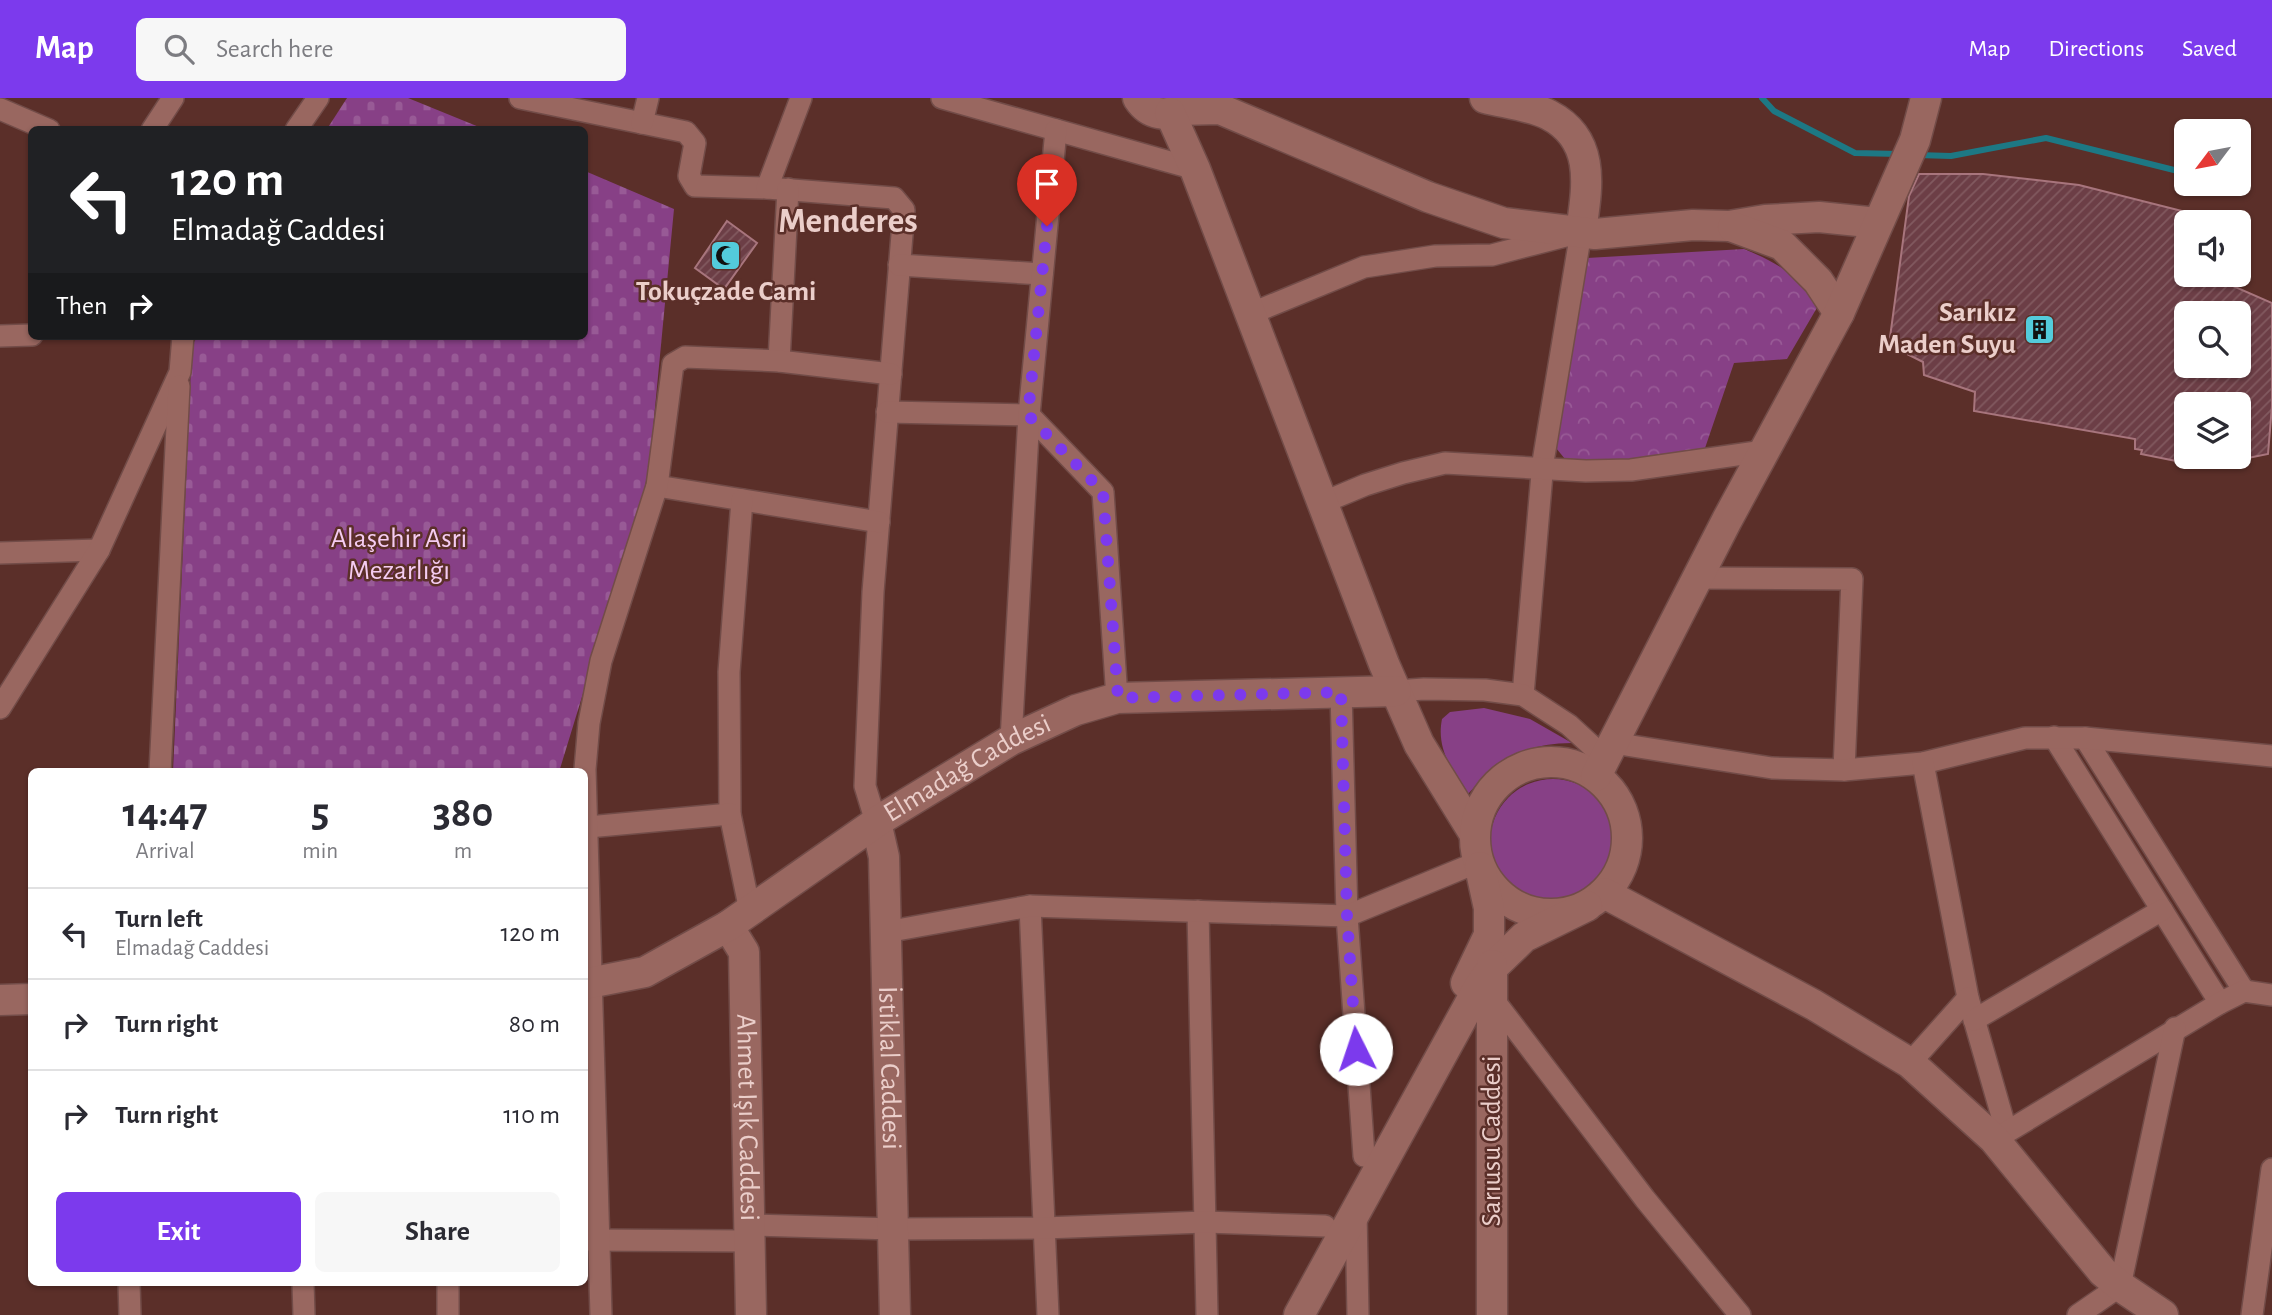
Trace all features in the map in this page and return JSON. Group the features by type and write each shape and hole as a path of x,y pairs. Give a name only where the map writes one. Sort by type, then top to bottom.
{"street":[{"path":"155,126 173,98"},
{"path":"299,126 318,98"},
{"path":"520,98 686,132 695,143 689,176 695,186 777,188 894,198 904,210 873,593 865,786 876,822"},
{"path":"642,123 648,98"},
{"path":"779,361 777,188 801,98"},
{"path":"942,98 1195,169"},
{"path":"1138,98 1144,107 1152,112 1217,102 1428,197 1504,223 1595,234 1693,225 1729,226 1765,220 1819,217 1878,223"},
{"path":"1485,98 1548,114 1572,131 1583,153 1588,182 1543,467 1523,695"},
{"path":"1605,759 1697,578 1839,313 1914,140 1926,98"},
{"path":"1179,107 1195,169 1396,691 1419,744 1451,795 1493,889 1513,905 1537,914 1563,914 1596,899"},
{"path":"0,109 40,126"},
{"path":"1011,740 1028,415 1056,130"},
{"path":"1729,226 1782,245 1818,281 1839,313"},
{"path":"1250,314 1364,267 1436,256 1492,256 1581,232"},
{"path":"899,265 1042,274"},
{"path":"0,336 28,333"},
{"path":"160,768 183,340"},
{"path":"585,768 601,661 657,486 673,364 685,357 779,361 891,374"},
{"path":"0,708 99,550 180,372"},
{"path":"887,412 1028,415 1103,492 1118,698"},
{"path":"1322,503 1391,477 1446,463 1586,471 1631,470 1764,451"},
{"path":"657,486 878,522"},
{"path":"739,918 730,814 729,672 742,500"},
{"path":"0,553 99,550"},
{"path":"1697,578 1852,579 1844,770"},
{"path":"1298,1315 1492,968 1524,937 1596,899 1620,872 1627,846 1625,820 1614,795 1605,759 1569,725 1523,695 1485,690 1396,691"},
{"name":"Elmadağ Caddesi","path":"588,984 645,972 739,918 876,822 1011,740 1076,710 1118,698 1396,691"},
{"path":"1341,692 1347,916 1364,1156"},
{"path":"1477,854 1479,810 1491,790 1508,774 1529,765 1552,762 1575,766 1605,759 1844,770 1923,763 2025,738 2054,737 2272,756"},
{"path":"2054,737 2220,1003"},
{"path":"2085,738 2244,990"},
{"path":"1923,763 1968,998 2001,1135"},
{"path":"588,827 730,814"},
{"name":"İstiklal Caddesi","path":"876,822 884,857 895,1315"},
{"path":"886,932 1030,906 1347,916 1477,854"},
{"name":"Sarıusu Caddesi","path":"1477,854 1489,908 1492,968 1492,1315"},
{"path":"1596,899 1814,1005 1910,1063 2001,1135 2103,1272 2163,1315"},
{"path":"1030,906 1048,1315"},
{"path":"1974,1020 2162,910"},
{"path":"1198,911 1206,1315"},
{"name":"Ahmet Işık Caddesi","path":"739,918 744,953 751,1315"},
{"path":"1276,1315 1364,1156 1474,971 1489,935"},
{"path":"588,984 592,1240 601,1315"},
{"path":"2001,1135 2175,1028 2244,990 2272,995"},
{"path":"1910,1063 1968,998"},
{"path":"0,1000 28,999"},
{"path":"1493,999 1645,1199 1740,1315"},
{"path":"2078,1315 2120,1286 2175,1028"},
{"path":"2252,1315 2272,1169"},
{"path":"1356,1211 1358,1315"},
{"path":"592,1240 749,1233 1044,1228 1205,1222 1325,1226"},
{"path":"129,1286 130,1315"},
{"path":"303,1286 303,1315"},
{"path":"448,1286 449,1315"}],"green space":[{"path":"347,98 408,98 477,126 329,126"},
{"name":"Alaşehir Asri Mezarlığı","path":"588,172 674,209 648,481 560,768 173,768 192,345 195,340 588,340"},
{"path":"1744,249 1786,271 1803,286 1818,306 1787,359 1734,363 1704,451 1584,464 1565,459 1556,448 1587,258"},
{"path":"1484,708 1530,719 1572,743 1541,746 1514,756 1490,772 1468,794 1443,750 1442,719 1450,712"},
{"path":"1553,779 1577,784 1598,797 1611,818 1616,842 1611,866 1598,887 1577,900 1553,905 1529,900 1508,887 1495,866 1490,842 1495,818 1508,797 1529,784"}],"building":[{"name":"Sarıkız Maden Suyu","path":"1919,174 1983,174 2079,185 2178,210 2174,210 2174,287 2235,287 2272,303 2272,406 2268,454 2251,457 2251,392 2174,392 2174,461 2141,454 2142,450 2135,449 2135,439 1974,411 1975,392 1924,375 1923,362 1889,345 1909,196"},
{"name":"Tokuçzade Cami","path":"727,221 757,243 724,289 695,268"}],"waterway":[{"path":"1762,98 1774,111 1855,153 1899,154"},
{"path":"1917,155 1951,156 2046,138 2174,170"}],"place":[{"name":"Tokuçzade Cami","path":"726,255"},
{"name":"Sarıkız Maden Suyu","path":"2039,329"}],"district":[{"name":"Menderes","path":"848,221"}],"route":[{"path":"1047,226 1028,415 1103,492 1118,698 1341,692 1347,916 1356,1049"}]}
